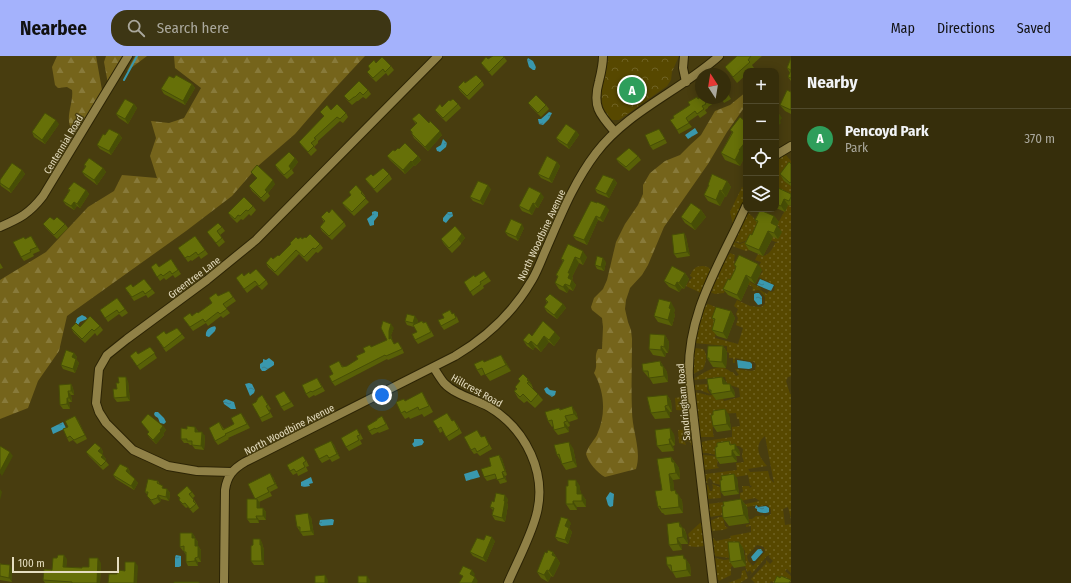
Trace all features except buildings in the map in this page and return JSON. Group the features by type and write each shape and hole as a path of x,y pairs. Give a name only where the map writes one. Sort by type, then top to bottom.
{"street":[{"name":"Centennial Road","path":"0,227 21,218 28,213 43,196 128,56"},
{"name":"Greentree Lane","path":"231,472 197,471 168,466 132,450 106,423 99,412 96,403 98,369 107,355 122,342 207,280 256,240 438,56"},
{"path":"603,56 596,102 600,113 615,132"},
{"path":"684,56 683,68 686,82"},
{"name":"North Woodbine Avenue","path":"231,472 245,462 434,368 474,345 491,331 508,314 533,279 568,198 581,175 599,150 615,132 632,118 686,82 719,56"},
{"path":"779,153 791,146"},
{"name":"Sandringham Road","path":"713,583 688,378 689,351 698,309 743,212"},
{"name":"Hillcrest Road","path":"434,368 440,378 448,386 487,405 507,420 524,440 535,465 539,490 537,515 508,583"},
{"path":"224,583 225,490 231,472"}],"green space":[{"path":"57,56 96,56 102,90 82,126 76,130 72,129 69,121 72,90 67,87 58,88 55,85 52,67"},
{"path":"106,56 124,56 108,84 104,62"},
{"path":"135,56 147,56 127,71"},
{"path":"174,56 365,56 295,134 258,166 232,196 186,231 67,316 59,351 38,381 28,408 0,419 0,280 46,252 88,207 114,191 122,175 157,178 150,156 156,138 151,121 169,123 184,118 201,88 175,68"},
{"path":"608,56 679,56 672,72 671,80 667,86 619,120 612,120 606,113 602,98"},
{"path":"743,94 743,109 727,132 708,164 664,227 648,265 642,275 630,288 625,309 632,339 632,418 638,462 636,469 605,477 593,467 586,454 589,446 597,435 603,412 602,396 598,380 594,373 598,349 602,349 603,327 602,318 592,310 591,307 594,298 603,289 607,280 616,242 625,224 638,205 643,194 643,185 650,173 665,161 680,155 701,135 715,111 730,105"},
{"path":"785,154 791,161 791,165 784,181 791,186 791,198 779,196 779,159"},
{"path":"743,188 743,203 733,225 730,212"},
{"path":"788,205 791,206 791,376 788,377 786,381 791,394 791,519 788,507 783,509 785,525 791,524 791,573 787,569 785,571 791,576 791,582 774,583 771,581 770,583 755,583 751,579 766,563 766,560 770,564 773,561 769,557 770,555 767,556 749,577 752,573 750,570 747,572 745,566 745,551 743,548 730,558 714,556 712,537 716,541 731,538 730,536 751,532 751,526 746,527 746,525 750,524 749,519 763,515 765,517 771,514 771,509 767,505 758,505 729,510 724,515 709,517 708,504 740,500 740,493 743,492 742,486 749,486 750,488 752,486 750,485 748,475 735,477 721,485 713,483 709,478 707,480 708,483 705,483 704,475 706,474 737,470 736,463 744,462 742,456 743,449 739,446 734,446 716,455 702,453 700,443 732,437 732,427 740,426 736,413 719,414 713,425 714,437 700,437 695,393 713,395 716,400 723,399 724,401 740,397 739,388 727,384 725,377 694,380 704,373 718,368 733,372 736,376 739,375 735,369 751,371 755,370 756,364 754,362 735,358 735,363 733,363 733,358 729,358 727,346 694,343 694,339 704,306 708,304 718,308 714,310 717,312 714,322 717,324 715,338 738,344 743,328 736,325 738,318 736,314 738,309 734,306 737,300 750,306 761,307 765,304 765,297 759,290 752,291 753,287 747,284 726,287 724,293 715,294 710,292 713,291 712,289 730,253 735,255 735,266 746,279 761,288 760,290 767,294 769,291 774,291 775,285 759,277 763,271 758,268 761,262 755,260 758,254 763,256 767,255 775,243 778,243 771,240 770,243 748,240 740,243 734,241 747,212 758,224 778,231 780,227 777,225","holes":["765,436 774,483 770,479 768,471 750,472 748,469 767,466 758,451 759,444","755,498 760,501 736,506 736,502","757,545 764,547 765,552 753,566 748,561 747,556"]},
{"path":"747,241 753,243 749,250 746,251 732,246 734,242 740,244"},
{"path":"696,267 708,267 711,270 701,293 686,286 692,278 690,276 693,270"},
{"path":"694,348 703,349 706,353 706,359 703,369 693,374"},
{"path":"708,384 707,389 710,394 700,390 694,390 694,385"},
{"path":"686,396 688,411 676,410 675,398"},
{"path":"678,430 691,430 693,445 691,445 688,441 685,442 686,445 679,443"},
{"path":"702,455 718,456 717,466 719,468 704,470"},
{"path":"712,484 720,487 721,498 707,499 706,485 708,485 710,491 712,491"},
{"path":"723,517 725,526 728,528 712,531 710,521"},
{"path":"700,523 702,523 704,546 688,546 690,541 688,534"},
{"path":"715,558 724,560 731,559 733,566 731,567 731,575 719,581 717,580"},
{"path":"745,570 748,578 740,583 728,583 741,578 742,571"}],"water":[{"path":"528,58 533,61 536,67 535,70 529,67 527,60"},
{"path":"549,112 552,113 549,119 543,125 539,124 538,119 541,119"},
{"path":"695,128 698,133 688,139 685,135"},
{"path":"443,139 447,143 446,147 440,152 437,151 436,148 441,145"},
{"path":"372,212 378,212 378,216 374,221 374,225 370,226 367,219 372,215"},
{"path":"448,212 452,212 453,216 446,223 443,221 443,218"},
{"path":"760,279 774,285 771,291 757,285"},
{"path":"759,293 762,297 762,304 758,305 754,300 754,294"},
{"path":"82,315 87,319 80,322 78,325 75,325 77,318"},
{"path":"215,326 215,331 209,337 206,336 208,329"},
{"path":"269,358 274,362 274,365 265,371 262,371 260,364 263,362 263,359 266,360"},
{"path":"737,360 750,362 752,364 752,368 738,368"},
{"path":"245,384 252,384 255,390 250,396"},
{"path":"547,387 550,390 556,391 555,395 552,397 546,393 544,389"},
{"path":"226,399 234,402 236,409 231,409 224,404 223,401"},
{"path":"155,412 158,412 164,418 166,422 164,424 160,423 154,414"},
{"path":"63,422 66,428 53,434 51,428"},
{"path":"414,439 422,439 424,442 422,445 414,447 412,444"},
{"path":"477,470 480,477 466,481 464,474"},
{"path":"311,477 313,483 309,484 310,486 301,486 301,482"},
{"path":"610,492 614,494 613,506 610,507 606,498"},
{"path":"756,505 758,507 766,506 769,508 769,512 758,512 755,508"},
{"path":"320,520 334,520 333,525 321,526 319,524"},
{"path":"758,549 761,549 763,552 755,561 753,561 751,557"},
{"path":"176,555 181,556 181,566 179,567 175,567"}],"waterway":[{"path":"124,80 137,56"}],"place":[{"name":"Pencoyd Park","path":"632,90"}]}
